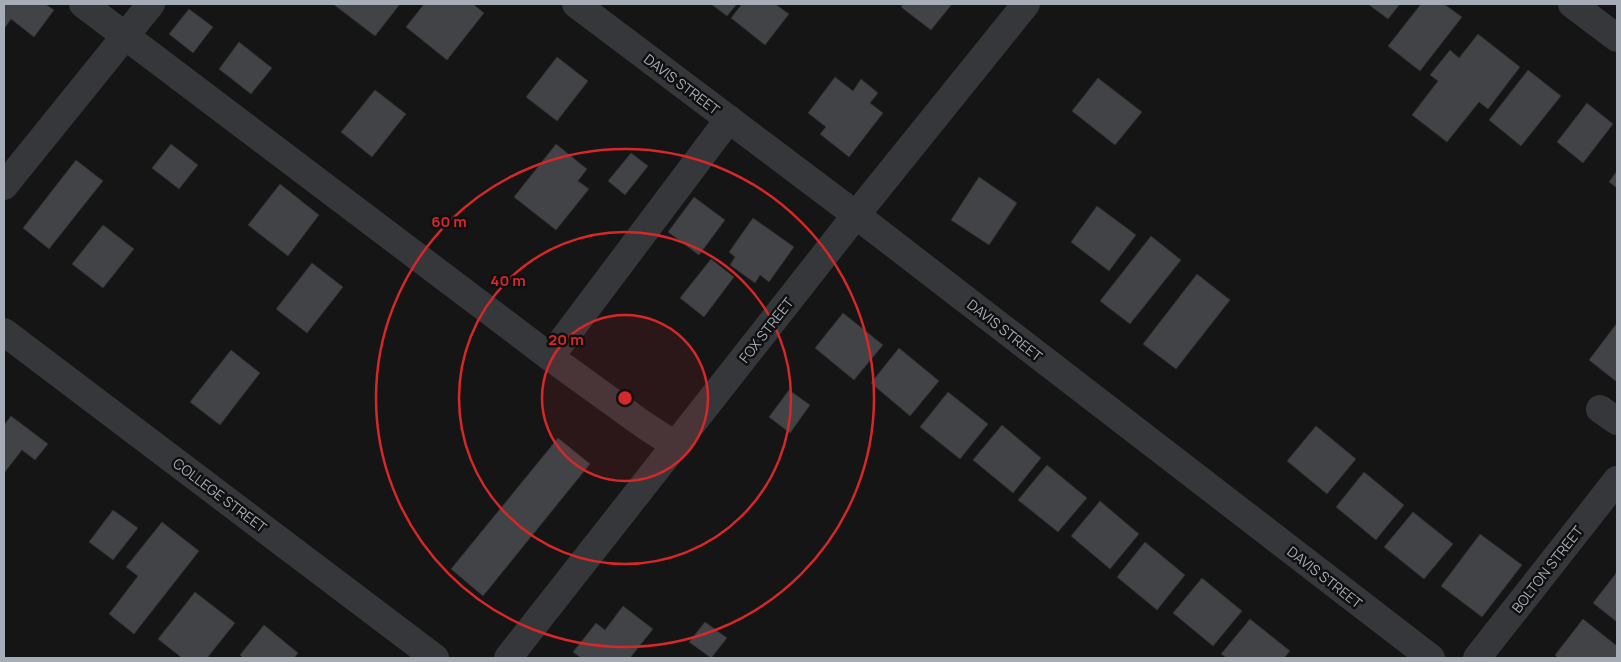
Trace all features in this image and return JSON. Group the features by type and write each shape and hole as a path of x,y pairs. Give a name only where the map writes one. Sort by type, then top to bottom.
{"street":[{"path":"82,4 550,357 675,446"},
{"path":"4,186 152,4"},
{"name":"DAVIS STREET","path":"576,4 856,215 1431,658"},
{"name":"FOX STREET","path":"508,658 856,215 1026,4"},
{"path":"1572,4 1617,38"},
{"path":"550,357 729,119"},
{"name":"COLLEGE STREET","path":"4,332 436,658"},
{"name":"BOLTON STREET","path":"1477,658 1617,480"}],"building":[{"path":"4,4 45,4 54,10 34,37 11,19 4,29"},
{"path":"333,4 400,4 375,36"},
{"path":"424,4 473,4 484,13 447,60 406,27"},
{"path":"711,4 737,4 727,16"},
{"path":"742,4 775,4 789,14 765,45 731,18"},
{"path":"903,4 952,4 931,30 901,7"},
{"path":"1368,4 1400,4 1388,19"},
{"path":"1421,4 1444,4 1462,17 1420,71 1388,46"},
{"path":"189,9 213,27 193,53 169,34"},
{"path":"1478,34 1520,67 1488,109 1479,102 1447,142 1412,115 1438,81 1430,75 1450,50 1459,58"},
{"path":"239,42 272,68 251,94 219,69"},
{"path":"557,57 588,81 557,121 526,97"},
{"path":"1528,70 1561,96 1521,146 1489,120"},
{"path":"835,77 853,91 861,79 878,93 870,103 883,113 849,157 820,134 826,127 808,113"},
{"path":"1098,78 1142,112 1115,145 1072,111"},
{"path":"375,90 406,114 372,157 341,132"},
{"path":"1587,103 1613,124 1583,163 1557,142"},
{"path":"171,144 198,165 179,189 152,168"},
{"path":"556,144 587,169 578,181 589,189 556,230 514,197"},
{"path":"631,153 648,166 625,195 608,181"},
{"path":"76,160 103,181 49,249 23,228"},
{"path":"1617,171 1617,188 1609,182"},
{"path":"979,177 1017,203 989,245 951,220"},
{"path":"280,184 319,215 288,256 248,225"},
{"path":"694,197 725,220 699,255 668,232"},
{"path":"1097,206 1136,235 1109,271 1071,242"},
{"path":"753,218 794,247 769,282 760,275 755,283 730,265 735,257 729,252"},
{"path":"103,225 134,249 103,288 72,264"},
{"path":"1151,236 1181,260 1130,324 1100,301"},
{"path":"711,259 734,277 704,317 680,298"},
{"path":"312,263 343,287 307,333 276,309"},
{"path":"1197,274 1230,300 1176,369 1143,344"},
{"path":"843,313 883,345 854,380 815,348"},
{"path":"1617,323 1617,382 1589,360"},
{"path":"899,348 939,381 910,416 871,383"},
{"path":"231,350 260,373 220,425 190,402"},
{"path":"789,390 810,405 790,433 769,417"},
{"path":"948,392 988,424 960,459 920,427"},
{"path":"11,416 48,444 35,460 22,450 4,473 4,425"},
{"path":"1002,425 1041,458 1013,493 973,460"},
{"path":"1316,426 1356,459 1327,494 1287,461"},
{"path":"558,438 590,464 483,596 451,569"},
{"path":"1047,465 1087,498 1058,532 1018,500"},
{"path":"1364,472 1404,505 1376,540 1336,507"},
{"path":"1100,501 1139,534 1110,569 1071,536"},
{"path":"113,510 138,528 113,560 89,542"},
{"path":"1413,512 1453,544 1424,579 1384,547"},
{"path":"162,522 199,551 134,634 109,614 138,576 126,567"},
{"path":"1480,534 1522,565 1482,617 1441,586"},
{"path":"1145,542 1185,575 1157,610 1117,577"},
{"path":"1617,572 1617,622 1593,603"},
{"path":"1202,578 1242,611 1213,646 1173,613"},
{"path":"195,592 235,623 207,658 182,658 158,639"},
{"path":"623,606 653,629 630,658 581,658 573,652 596,623 605,630"},
{"path":"1250,619 1290,651 1284,658 1227,658 1221,654"},
{"path":"1583,619 1617,646 1617,658 1558,658 1555,655"},
{"path":"705,622 727,638 711,658 689,642"},
{"path":"264,625 298,653 294,658 243,658 240,655"}]}
